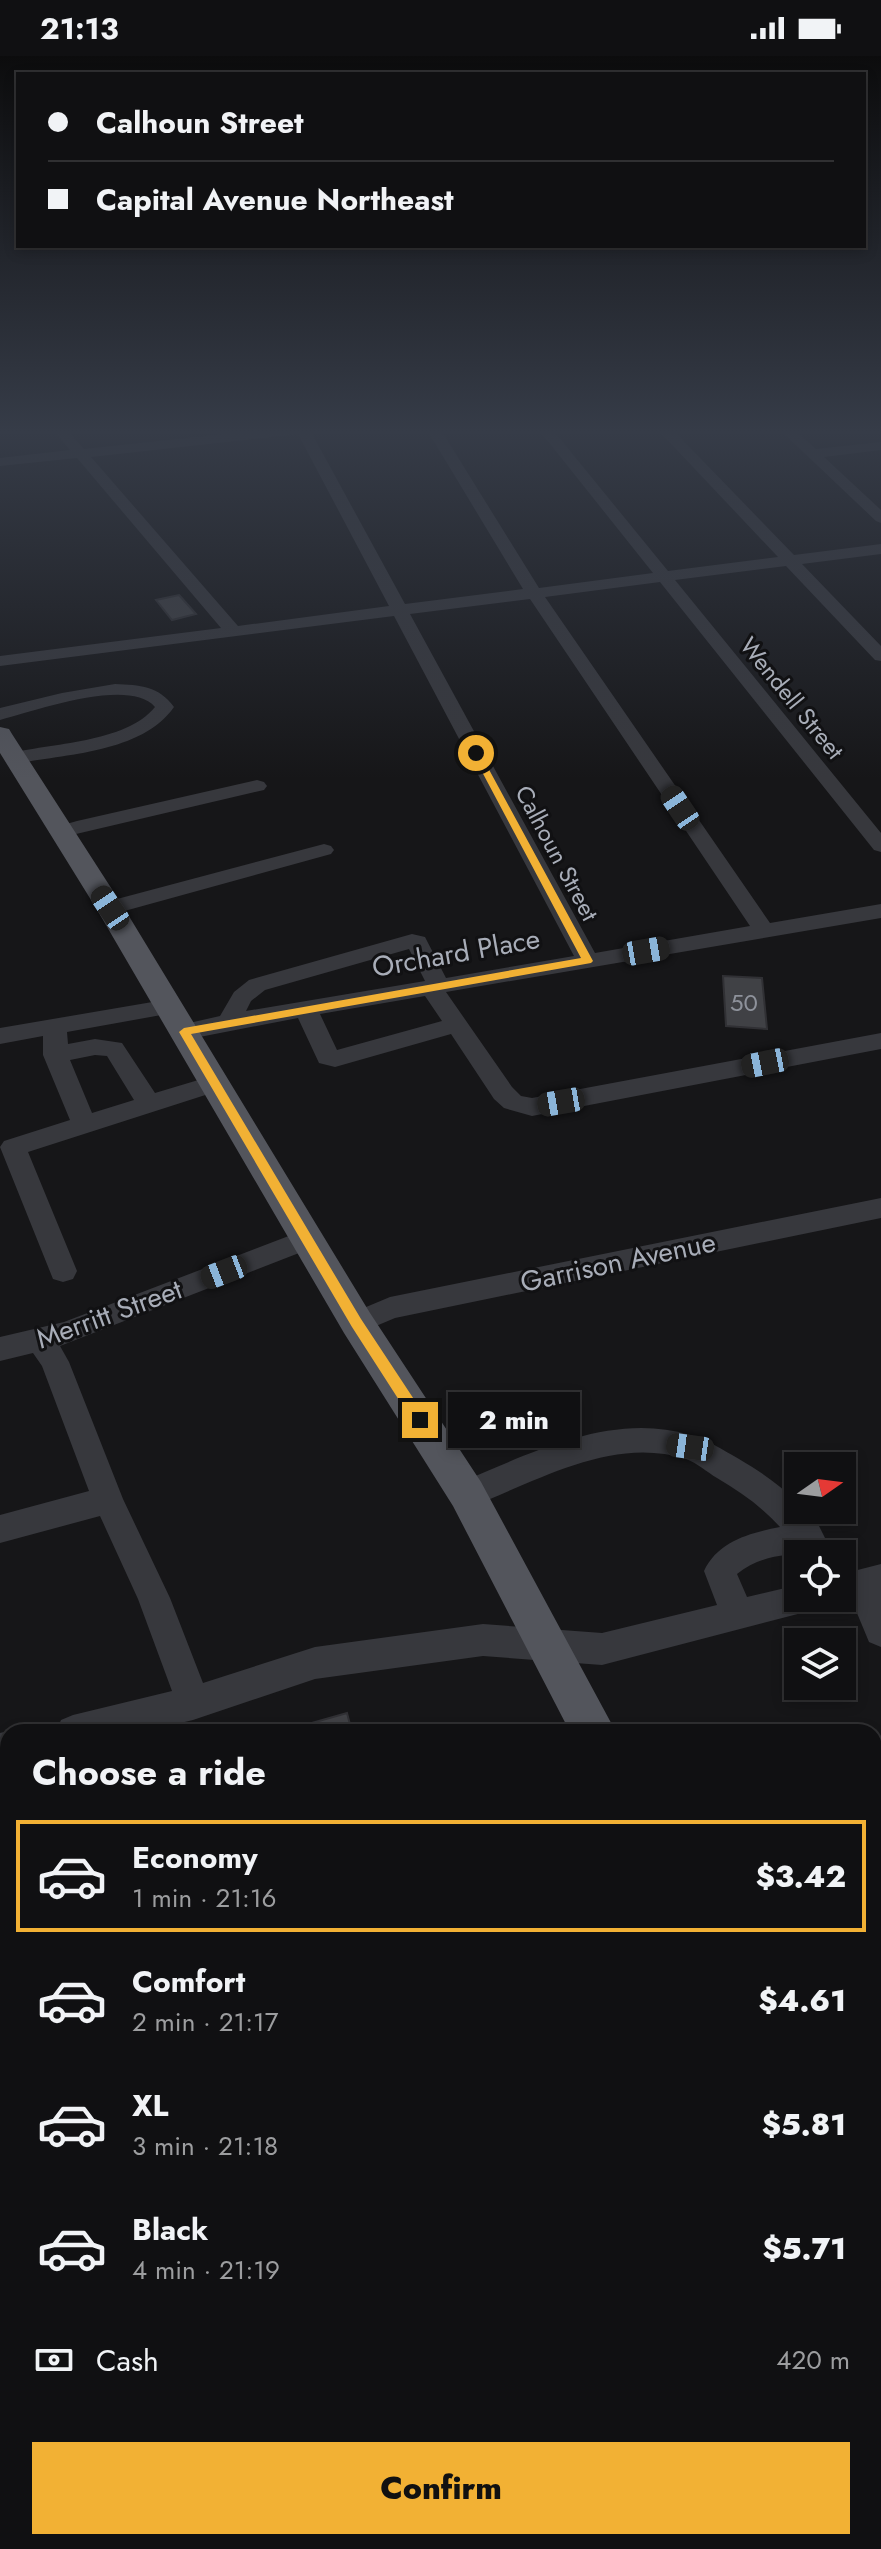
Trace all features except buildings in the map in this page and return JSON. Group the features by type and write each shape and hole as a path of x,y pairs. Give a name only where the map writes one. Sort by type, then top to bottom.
{"main road":[{"path":"7,746 110,908 357,1323 467,1494 590,1724"}],"street":[{"path":"160,546 233,631"},
{"name":"Calhoun Street","path":"365,546 588,961"},
{"path":"506,546 764,931"},
{"name":"Wendell Street","path":"639,546 881,846"},
{"path":"778,546 881,656"},
{"path":"0,661 881,549"},
{"path":"0,714 129,688 157,696 165,707 159,717 141,730 7,746"},
{"path":"59,832 136,810 188,803 257,786"},
{"path":"110,908 324,850"},
{"name":"Orchard Place","path":"0,1036 55,1026 177,1020 229,1022 881,911"},
{"path":"229,1022 242,997 257,985 327,968 360,954 417,942 455,1025 503,1093 513,1102 532,1107 881,1041"},
{"path":"306,1009 328,1057 335,1059 455,1025"},
{"path":"55,1026 55,1055 60,1076 85,1124"},
{"path":"55,1055 95,1047 114,1049 149,1104"},
{"path":"63,1271 13,1147 215,1083"},
{"name":"Garrison Avenue","path":"357,1323 390,1308 881,1208"},
{"name":"Merritt Street","path":"0,1349 68,1333 307,1239"},
{"path":"41,1341 55,1362 108,1500 154,1598 193,1703"},
{"path":"467,1494 580,1449 646,1441 690,1447 761,1487 808,1540"},
{"path":"0,1529 108,1500"},
{"path":"737,1615 720,1571 726,1559 744,1551 784,1547"},
{"path":"861,1584 881,1631"},
{"path":"106,1724 193,1703 315,1663 483,1640 602,1649 784,1603"}],"route":[{"path":"420,1420 357,1323 184,1032 588,961 476,753"}]}
